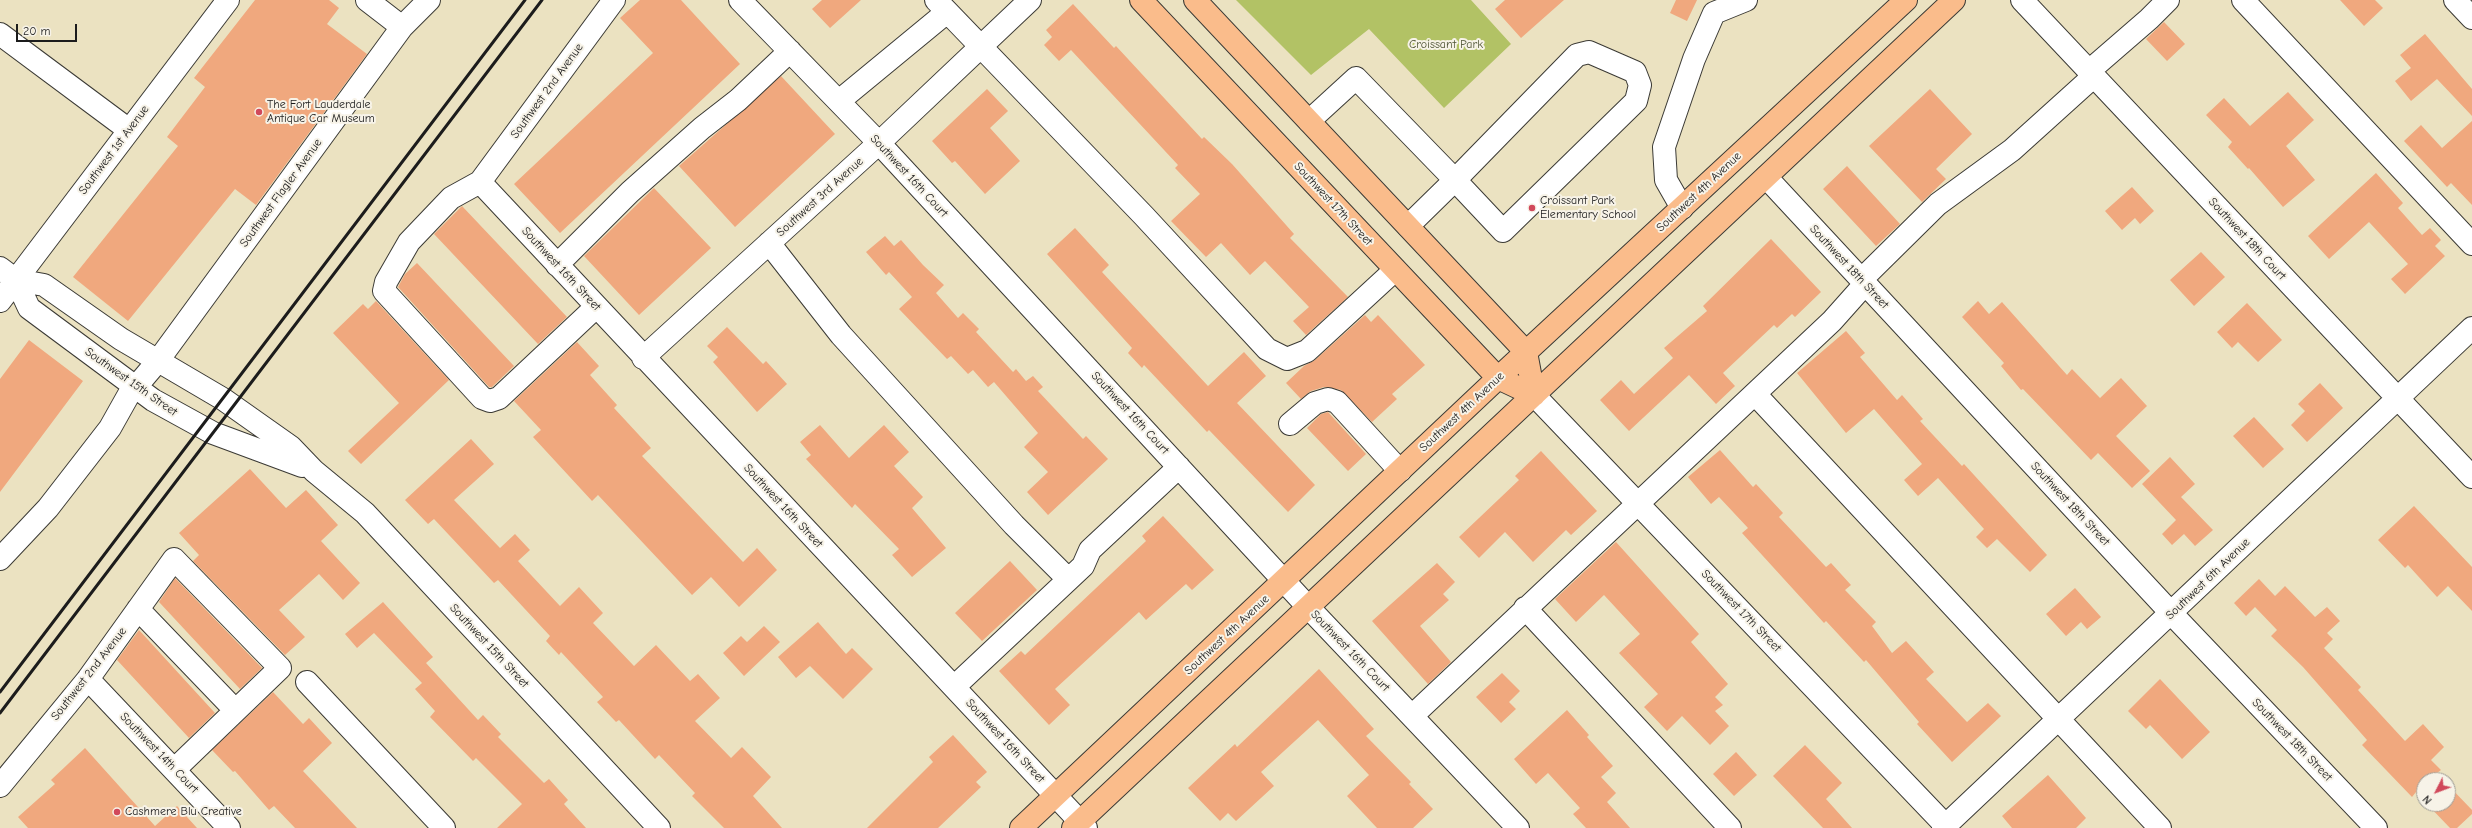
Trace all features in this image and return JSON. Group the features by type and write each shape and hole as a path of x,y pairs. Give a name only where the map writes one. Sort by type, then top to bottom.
{"main road":[{"name":"Southwest 17th Street","path":"1141,0 1498,378 1534,395"},
{"path":"1195,0 1526,352 1534,395"},
{"name":"Southwest 4th Avenue","path":"1021,828 1285,581 1498,378 1906,0"},
{"path":"1080,826 1534,395 1954,0"}],"street":[{"name":"Southwest 1st Avenue","path":"0,301 8,274 129,130 228,0"},
{"path":"367,0 402,27"},
{"name":"Southwest Flagler Avenue","path":"0,559 48,508 105,434 134,387 157,362 402,27 429,0"},
{"name":"Southwest 2nd Avenue","path":"480,182 614,0"},
{"name":"Southwest 16th Court","path":"740,0 879,143 1309,608 1518,828"},
{"name":"Southwest 3rd Avenue","path":"643,358 879,143 1030,0"},
{"path":"1682,208 1666,180 1664,147 1694,59 1714,13 1746,0"},
{"name":"Southwest 18th Court","path":"2022,0 2472,477"},
{"path":"1412,716 1525,608 1832,321 1863,282 1938,204 2012,150 2168,0"},
{"path":"2243,0 2472,244"},
{"path":"2455,0 2472,18"},
{"path":"839,101 941,6 1144,216 1267,349 1287,359 1307,351 1395,270"},
{"path":"0,34 129,130"},
{"path":"557,265 630,192 702,128 738,100 790,51"},
{"path":"1309,122 1356,78 1455,180 1503,231 1636,101 1640,84 1635,72 1589,52 1577,55 1455,180 1408,226"},
{"name":"Southwest 18th Street","path":"1766,177 2172,614 2376,828"},
{"path":"480,182 451,198 409,242 386,282 384,291 482,398 490,401 499,398 596,307"},
{"name":"Southwest 16th Street","path":"480,182 643,358 1056,795 1080,826"},
{"path":"769,243 841,335 1014,526 1068,579"},
{"name":"Southwest 15th Street","path":"8,274 44,284 157,362 233,406 291,447 314,471 365,513 659,828"},
{"name":"Southwest 15th Street","path":"8,274 29,308 134,387 180,417 200,427 314,471"},
{"name":"Southwest 6th Avenue","path":"1946,827 2472,328"},
{"path":"1755,394 2160,828"},
{"name":"Southwest 17th Street","path":"1534,395 1946,827"},
{"path":"1290,424 1315,403 1328,398 1337,402 1400,471"},
{"path":"954,687 1083,566 1090,550 1179,467"},
{"name":"Southwest 2nd Avenue","path":"0,786 88,679 174,559 280,668 235,710"},
{"path":"1525,608 1730,828"},
{"path":"138,609 235,710 175,769"},
{"name":"Southwest 14th Court","path":"88,679 175,769 229,828"},
{"path":"307,682 444,828"}],"green space":[{"name":"Croissant Park","path":"1236,0 1471,0 1511,44 1444,108 1369,29 1311,75"}],"building":[{"name":"The Fort Lauderdale Antique Car Museum","path":"255,0 329,0 339,8 327,24 367,54 256,205 235,189 128,321 73,277 178,146 167,137 205,87 194,78"},
{"path":"640,0 681,0 740,64 560,233 514,184 653,53 620,18"},
{"path":"822,0 861,0 830,28 812,9"},
{"path":"1505,0 1564,0 1521,38 1495,9"},
{"path":"1676,0 1697,0 1687,21 1670,13"},
{"path":"2340,0 2375,0 2383,8 2364,26"},
{"path":"1073,4 1114,48 1116,46 1202,139 1204,137 1232,164 1294,234 1290,238 1348,297 1306,335 1293,321 1309,307 1265,261 1250,275 1221,243 1206,257 1171,221 1200,194 1175,168 1178,165 1071,50 1059,61 1044,45 1052,37 1046,30"},
{"path":"2164,22 2185,44 2167,61 2146,39"},
{"path":"2425,34 2472,89 2472,116 2437,79 2411,101 2395,81 2411,68 2400,55"},
{"path":"781,76 835,134 735,227 679,166"},
{"path":"987,89 1008,111 990,128 1020,161 985,194 955,161 952,163 932,141"},
{"path":"1930,89 1972,134 1936,169 1946,179 1922,202 1869,146"},
{"path":"2288,92 2314,120 2286,146 2315,180 2283,207 2249,168 2248,169 2228,147 2232,142 2206,115 2224,98 2250,126"},
{"path":"2472,121 2472,205 2451,183 2447,187 2404,141 2421,125 2442,148"},
{"path":"1847,166 1900,224 1876,246 1823,189"},
{"path":"2376,173 2403,203 2398,208 2422,235 2430,228 2441,240 2435,246 2445,256 2405,294 2391,279 2408,264 2369,222 2329,259 2308,236"},
{"path":"2132,187 2154,211 2140,224 2135,218 2122,230 2105,211"},
{"path":"654,188 711,248 639,315 584,256"},
{"path":"462,206 567,317 538,344 434,234"},
{"path":"1075,228 1109,265 1102,272 1208,386 1244,352 1266,376 1237,403 1315,485 1288,512 1209,430 1207,432 1144,365 1142,368 1128,353 1132,348 1047,254"},
{"path":"885,236 894,246 901,240 923,265 944,285 936,293 958,318 963,313 979,329 976,332 1013,372 1016,369 1026,381 1033,376 1043,387 1038,391 1083,439 1086,436 1108,459 1048,515 1027,492 1048,472 1024,447 1038,433 994,382 988,387 973,370 968,374 951,356 947,359 899,309 912,297 889,272 886,275 866,252"},
{"path":"1771,239 1821,292 1795,317 1792,314 1777,328 1774,325 1723,373 1735,386 1716,404 1689,375 1629,431 1600,400 1621,380 1634,394 1673,358 1664,348 1707,311 1703,306"},
{"path":"2201,252 2225,277 2194,306 2170,280"},
{"path":"417,263 514,366 492,387 489,387 398,287 405,274"},
{"path":"376,301 449,380 361,464 348,451 399,403 333,333 363,304 368,309"},
{"path":"1978,301 1989,314 2002,302 2067,375 2072,369 2100,398 2121,378 2147,406 2116,436 2150,471 2132,488 2098,453 2091,460 2023,389 2021,390 2001,366 2004,363 1962,317"},
{"path":"2247,303 2282,340 2258,362 2238,342 2232,348 2217,332"},
{"path":"1365,315 1371,322 1378,315 1425,365 1392,394 1397,399 1372,422 1341,390 1324,387 1311,391 1301,399 1286,383 1304,366 1315,360"},
{"path":"727,327 763,364 766,361 787,384 757,412 713,362 718,357 707,346"},
{"path":"1846,331 1865,353 1860,357 1897,400 1902,395 1923,419 1920,421 1962,466 1964,464 2047,555 2030,572 1997,539 1987,548 1976,537 1984,529 1938,478 1918,496 1904,480 1922,464 1874,409 1846,433 1797,373"},
{"path":"29,340 83,381 0,492 0,379"},
{"path":"577,342 599,366 590,375 617,405 614,408 651,448 642,456 743,562 757,548 777,570 739,607 711,577 692,595 598,495 592,501 533,437 541,430 514,401"},
{"path":"2320,383 2343,408 2307,442 2291,425 2305,411 2298,404"},
{"path":"1328,412 1366,454 1348,471 1307,428 1321,414"},
{"path":"2254,417 2284,449 2263,468 2233,436"},
{"path":"820,425 849,458 884,425 909,452 894,466 923,497 912,508 946,548 912,577 892,555 899,549 855,504 852,508 806,459 811,455 800,442"},
{"path":"471,439 494,464 454,500 500,548 515,534 530,550 518,561 560,606 579,587 603,613 593,623 634,666 656,645 690,681 698,674 720,698 695,721 731,758 742,747 771,777 753,796 782,828 724,828 692,796 695,793 659,755 655,759 619,720 616,722 597,702 603,697 561,652 559,655 546,641 550,636 498,580 494,583 434,519 428,524 405,500"},
{"path":"1720,450 1753,487 1756,484 1783,513 1779,517 1826,567 1831,563 1851,585 1845,590 1876,622 1872,626 1892,653 1906,641 1934,672 1926,679 1967,722 1988,703 2001,716 1952,762 1917,724 1919,722 1866,660 1864,662 1826,621 1824,623 1742,533 1748,528 1719,497 1711,504 1688,477"},
{"path":"1541,451 1597,511 1571,535 1566,530 1533,562 1505,532 1479,558 1459,537 1519,480 1515,476"},
{"path":"2170,457 2195,484 2181,497 2213,530 2195,546 2184,534 2172,545 2162,534 2176,520 2142,484"},
{"path":"250,469 286,508 306,490 338,525 321,541 360,583 343,600 319,574 279,610 305,637 285,655 193,561 199,555 179,533"},
{"path":"2414,506 2472,567 2472,611 2448,586 2437,597 2408,565 2405,568 2378,540"},
{"path":"1163,516 1214,570 1192,590 1186,584 1146,620 1139,612 1055,689 1070,705 1049,725 999,671 1021,651 1025,655 1146,541 1142,536"},
{"path":"1616,542 1699,634 1691,642 1728,684 1715,697 1723,705 1715,711 1729,726 1710,745 1682,716 1667,731 1644,707 1658,694 1619,653 1640,634 1604,595 1576,622 1555,599"},
{"path":"1010,561 1037,590 982,641 955,613"},
{"path":"1437,563 1455,582 1443,594 1449,600 1420,626 1451,662 1428,684 1372,621"},
{"path":"175,578 262,668 240,689 159,602"},
{"path":"2259,579 2275,596 2285,586 2315,617 2327,607 2340,621 2327,633 2333,639 2324,648 2361,687 2358,690 2405,741 2423,724 2444,747 2431,760 2441,770 2438,772 2416,772 2416,792 2412,797 2362,745 2367,740 2303,667 2271,636 2277,630 2255,607 2246,616 2234,603"},
{"path":"2075,588 2101,617 2087,629 2081,622 2066,636 2046,614"},
{"path":"383,602 433,657 426,663 478,720 483,715 501,734 498,737 544,783 549,779 568,800 564,804 586,828 497,828 522,804 476,758 473,761 430,717 435,711 415,689 422,683 374,633 357,648 345,634"},
{"path":"818,622 846,654 852,648 873,669 843,699 810,666 796,678 778,657"},
{"path":"764,626 780,642 744,676 723,653 741,636 747,642"},
{"path":"139,630 215,713 189,738 117,660"},
{"path":"1319,669 1374,729 1366,736 1411,782 1409,784 1433,809 1413,828 1377,828 1347,796 1369,775 1318,720 1261,772 1274,786 1236,821 1228,813 1220,821 1188,788 1235,744 1237,747"},
{"path":"1502,673 1520,691 1509,702 1516,709 1501,723 1476,697"},
{"path":"2160,679 2210,732 2182,759 2150,725 2146,729 2128,711"},
{"path":"273,692 303,724 309,718 332,743 303,771 357,828 295,828 274,806 269,810 235,771 233,772 212,750"},
{"path":"1567,710 1589,735 1587,737 1613,766 1601,777 1616,793 1607,802 1630,828 1586,828 1573,814 1580,808 1548,773 1536,784 1514,759"},
{"path":"953,735 987,772 976,782 981,787 938,828 867,828 933,762 929,757"},
{"path":"1805,745 1842,783 1826,799 1852,828 1823,828 1773,776"},
{"path":"85,748 155,826 177,806 197,828 28,828 18,817 55,784 51,780"},
{"path":"1736,752 1757,775 1734,796 1713,774"},
{"path":"2048,775 2086,818 2076,828 2012,828 2002,816"},
{"path":"2456,793 2472,810 2472,814 2457,828 2450,828 2435,812 2456,812"}],"railway":[{"path":"0,692 525,0"},
{"path":"0,713 542,0"}],"place":[{"name":"The Fort Lauderdale Antique Car Museum","path":"259,112"},
{"name":"Croissant Park Elementary School","path":"1532,208"},
{"name":"Cashmere Blu Creative","path":"117,812"}]}
